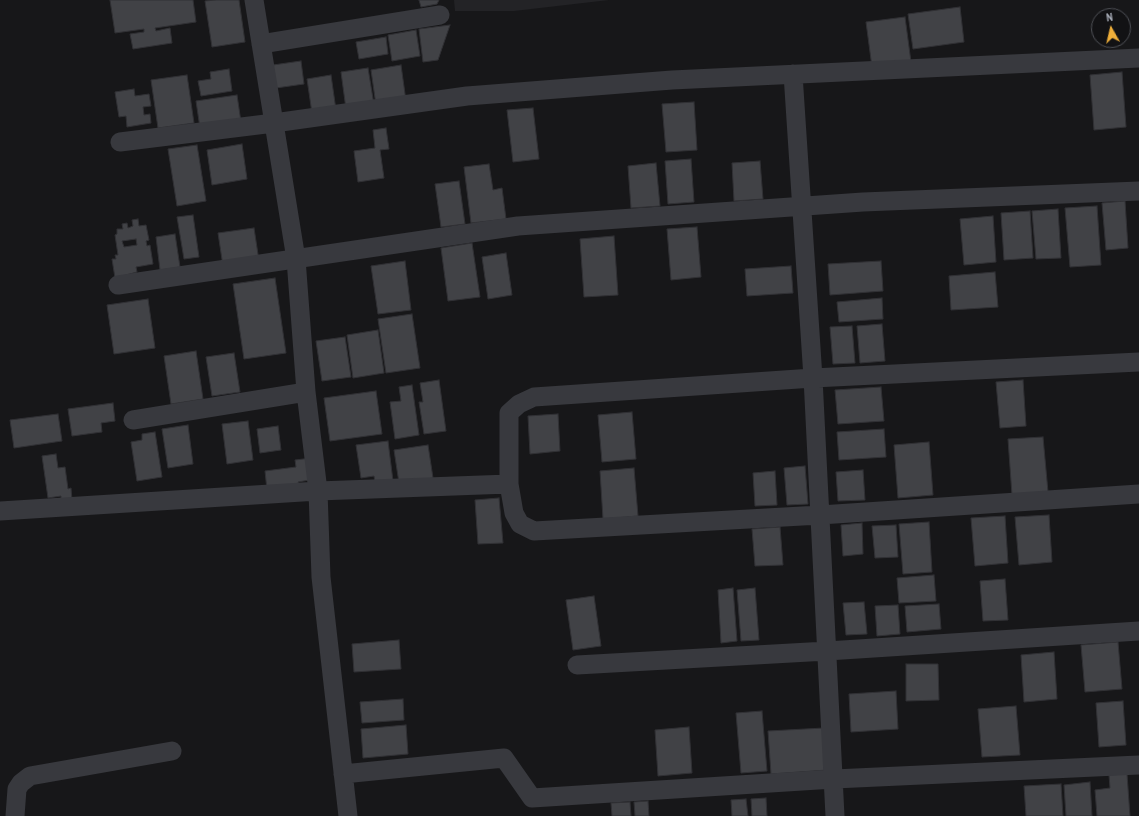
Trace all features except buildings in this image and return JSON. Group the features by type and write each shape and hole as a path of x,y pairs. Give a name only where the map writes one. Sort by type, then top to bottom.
{"street":[{"path":"254,0 296,259 306,392 318,491 322,577 348,816"},
{"path":"261,44 440,15"},
{"path":"120,142 274,123 467,96 672,80 1139,58"},
{"path":"794,74 813,378 835,816"},
{"path":"118,285 518,226 863,202 1139,191"},
{"path":"1139,362 813,378 534,397 519,404 509,413 509,484 514,513 520,524 534,531 820,515 1139,494"},
{"path":"133,420 306,392"},
{"path":"0,511 318,491 509,484"},
{"path":"577,665 1139,631"},
{"path":"15,816 17,788 30,776 172,751"},
{"path":"343,774 504,758 532,798 834,779 1139,764"}],"shaded area":[{"path":"454,0 609,0 514,11 455,11"}]}
